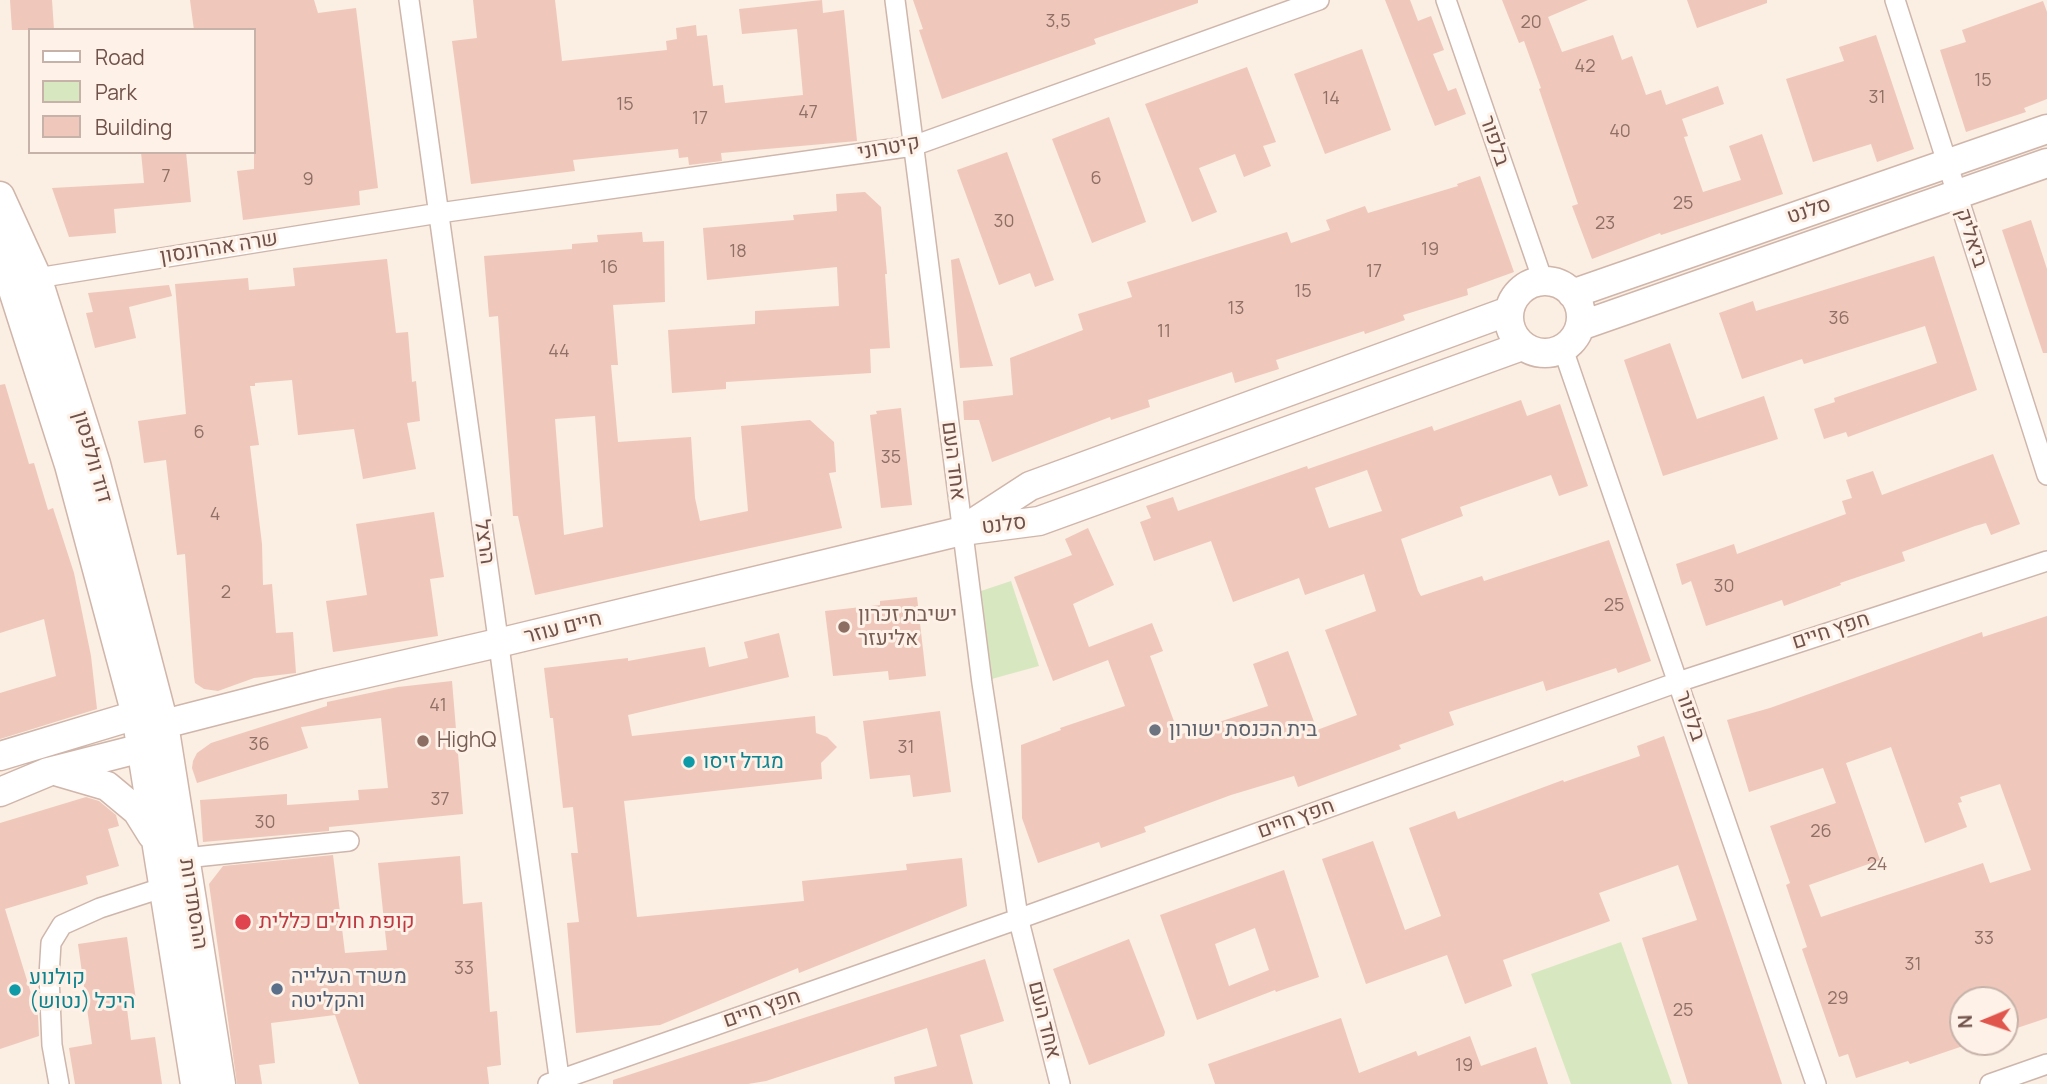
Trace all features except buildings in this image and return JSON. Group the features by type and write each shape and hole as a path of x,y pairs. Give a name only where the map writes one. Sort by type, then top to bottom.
{"street":[{"name":"הרצל","path":"409,0 556,1083"},
{"name":"אחד העם","path":"895,0 982,683 1018,919 1060,1084"},
{"name":"קיטרוני","path":"439,213 913,146 1318,0"},
{"name":"בלפור","path":"1446,0 1543,281"},
{"name":"ביאליק","path":"1895,0 2047,475"},
{"name":"סלנט","path":"1572,294 2047,129"},
{"name":"סלנט","path":"1580,326 2047,163"},
{"name":"דוד וולפסון","path":"0,197 16,283 96,464 164,724"},
{"name":"שרה אהרונסון","path":"16,283 439,213"},
{"name":"דוד וולפסון","path":"0,227 69,465 136,715 142,748"},
{"path":"1543,281 1564,286 1572,294 1578,303 1580,326 1576,335 1563,349 1542,354 1522,346 1511,330 1509,311 1521,290 1543,281"},
{"name":"סלנט","path":"962,531 1030,486 1509,311"},
{"name":"סלנט","path":"962,531 1040,521 1522,346"},
{"name":"בלפור","path":"1563,349 1816,1084"},
{"name":"חיים עוזר","path":"164,724 320,684 962,531"},
{"name":"חפץ חיים","path":"556,1083 1678,681 2047,561"},
{"path":"0,756 136,715 164,724 142,748 53,771 0,792"},
{"name":"ההסתדרות","path":"164,724 195,1084"},
{"name":"ההסתדרות","path":"142,748 157,844 179,875 221,1084"},
{"path":"53,771 92,780 116,792 137,811 157,844"},
{"path":"60,1084 52,1045 49,976 51,943 62,925 179,875 349,841"},
{"path":"1990,1084 2047,1064"}],"green space":[{"path":"1011,581 1039,666 988,680 975,593"},
{"path":"1621,942 1672,1084 1571,1084 1531,974"}],"place":[{"name":"ישיבת זכרון אליעזר","path":"844,627"},
{"name":"בית הכנסת ישורון","path":"1155,730"},
{"name":"HighQ","path":"423,741"},
{"name":"מגדל זיסו","path":"689,762"},
{"name":"קופת חולים כללית","path":"243,922"},
{"name":"משרד העלייה והקליטה","path":"277,989"},
{"name":"קולנוע היכל (נטוש)","path":"15,990"}]}
